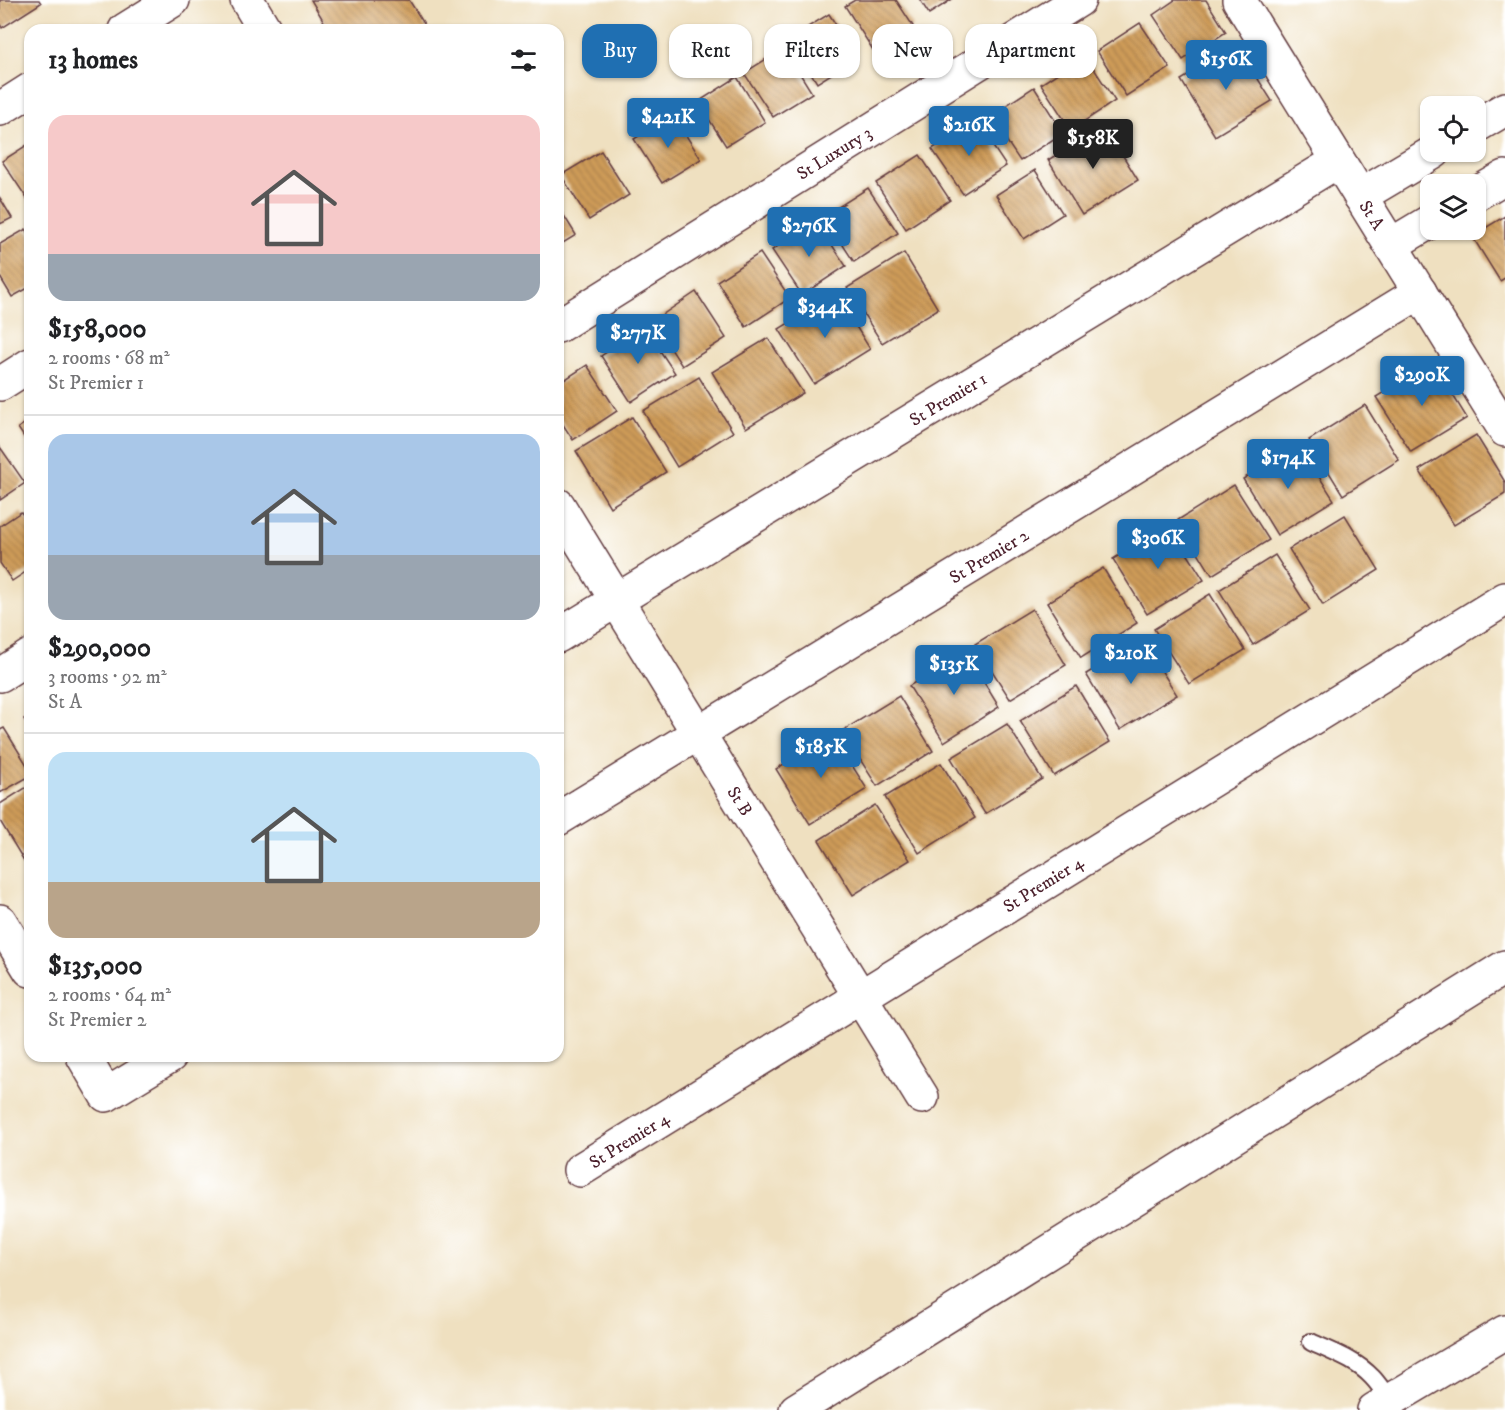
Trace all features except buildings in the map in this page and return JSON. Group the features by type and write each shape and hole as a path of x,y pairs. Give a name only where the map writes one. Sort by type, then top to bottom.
{"street":[{"path":"135,24 173,0"},
{"path":"247,0 261,24"},
{"name":"St Luxury 3","path":"564,322 1079,0"},
{"name":"St A","path":"1239,0 1505,430"},
{"path":"0,109 24,94"},
{"path":"1486,120 1505,109"},
{"path":"1360,196 1420,160"},
{"name":"St Premier 1","path":"564,632 1338,161"},
{"path":"1486,188 1505,177"},
{"path":"1390,245 1420,227"},
{"name":"St Premier 2","path":"564,815 1420,292"},
{"path":"0,384 24,369"},
{"name":"St B","path":"564,515 922,1096"},
{"name":"St Premier 4","path":"580,1170 1505,599"},
{"path":"0,675 24,660"},
{"path":"0,921 24,957"},
{"path":"796,1410 1505,967"},
{"path":"86,1062 106,1095 160,1062"},
{"path":"1382,1405 1505,1332"}],"lane":[{"path":"1311,1342 1348,1359 1372,1377 1382,1405"}]}
